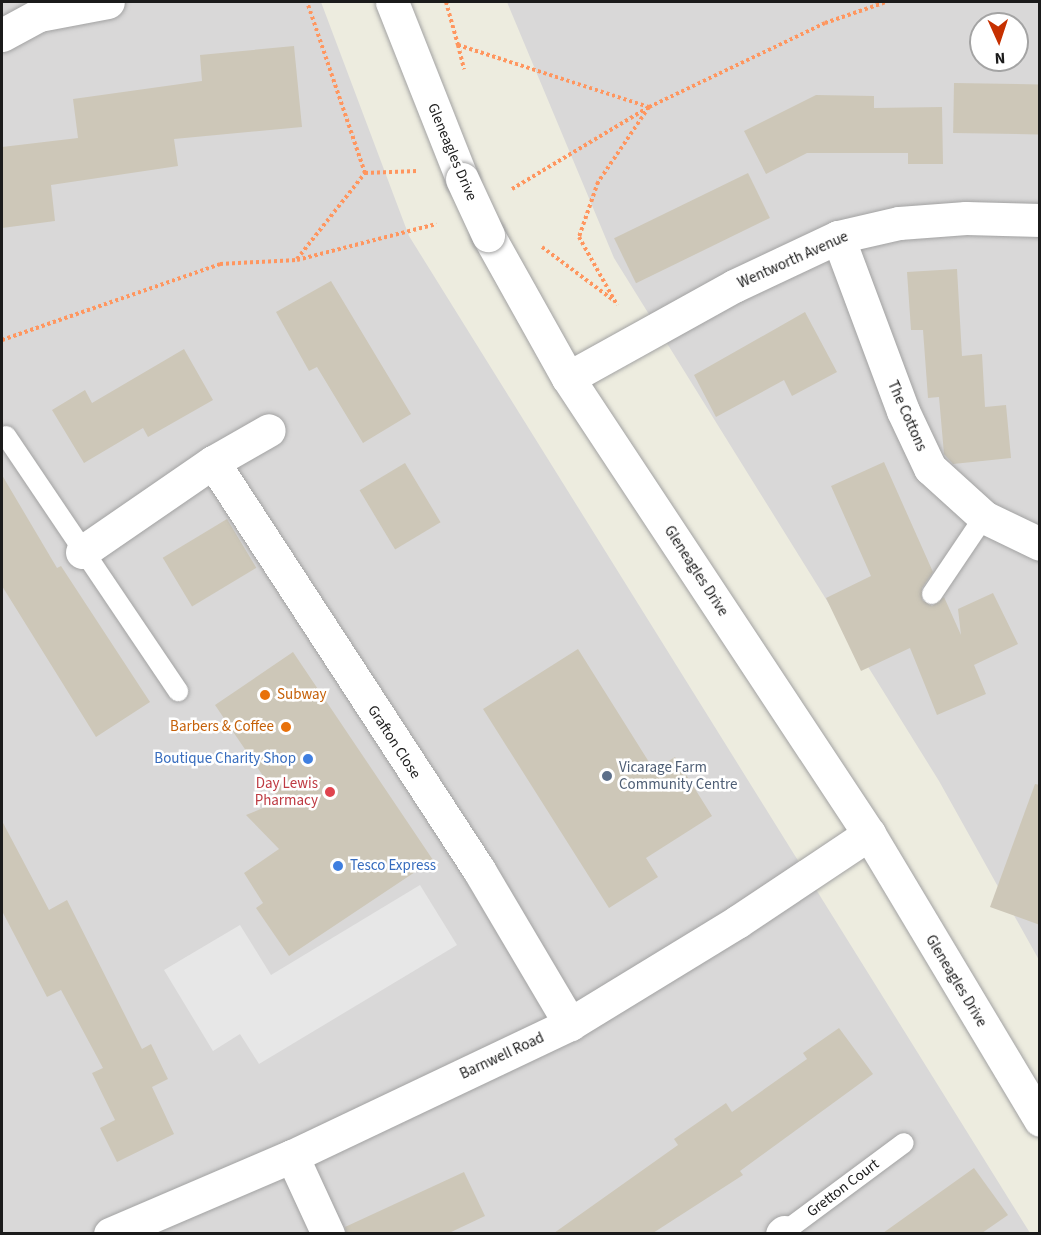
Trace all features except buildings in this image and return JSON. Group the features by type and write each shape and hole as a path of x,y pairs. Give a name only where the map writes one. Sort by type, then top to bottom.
{"street":[{"path":"2,35 37,8 108,2"},
{"name":"Gleneagles Drive","path":"392,2 459,174 488,236 568,378 869,834 1040,1120"},
{"name":"Wentworth Avenue","path":"568,378 734,286 838,237 899,223 966,218 1040,220"},
{"name":"The Cottons","path":"838,237 903,411 930,468 984,517 1040,544"},
{"path":"82,552 213,462 269,430"},
{"name":"Grafton Close","path":"213,462 478,870 570,1024"},
{"name":"Barnwell Road","path":"110,1233 292,1155 570,1024 737,922 869,834"},
{"path":"292,1155 328,1233"}],"lane":[{"path":"6,436 82,552 178,691"},
{"path":"932,594 984,517"},
{"name":"Gretton Court","path":"783,1233 904,1143"}],"path":[{"path":"307,2 365,173"},
{"path":"446,2 467,80"},
{"path":"512,189 649,107 825,23 886,2"},
{"path":"458,45 649,107"},
{"path":"637,340 579,237 598,182 649,107"},
{"path":"365,173 459,174"},
{"path":"297,260 365,173"},
{"path":"2,340 220,264 297,260 436,224"},
{"path":"535,241 616,302"}],"shaded area":[{"path":"2,2 321,2 409,236 1030,1233 2,1234"},
{"path":"507,2 1039,2 1039,960 939,781 614,258"},
{"path":"420,885 457,945 259,1064 240,1034 213,1051 164,970 240,925 271,975"}],"place":[{"name":"Subway","path":"265,695"},
{"name":"Barbers & Coffee","path":"286,727"},
{"name":"Boutique Charity Shop","path":"308,759"},
{"name":"Vicarage Farm Community Centre","path":"607,776"},
{"name":"Day Lewis Pharmacy","path":"330,792"},
{"name":"Tesco Express","path":"338,866"}]}
